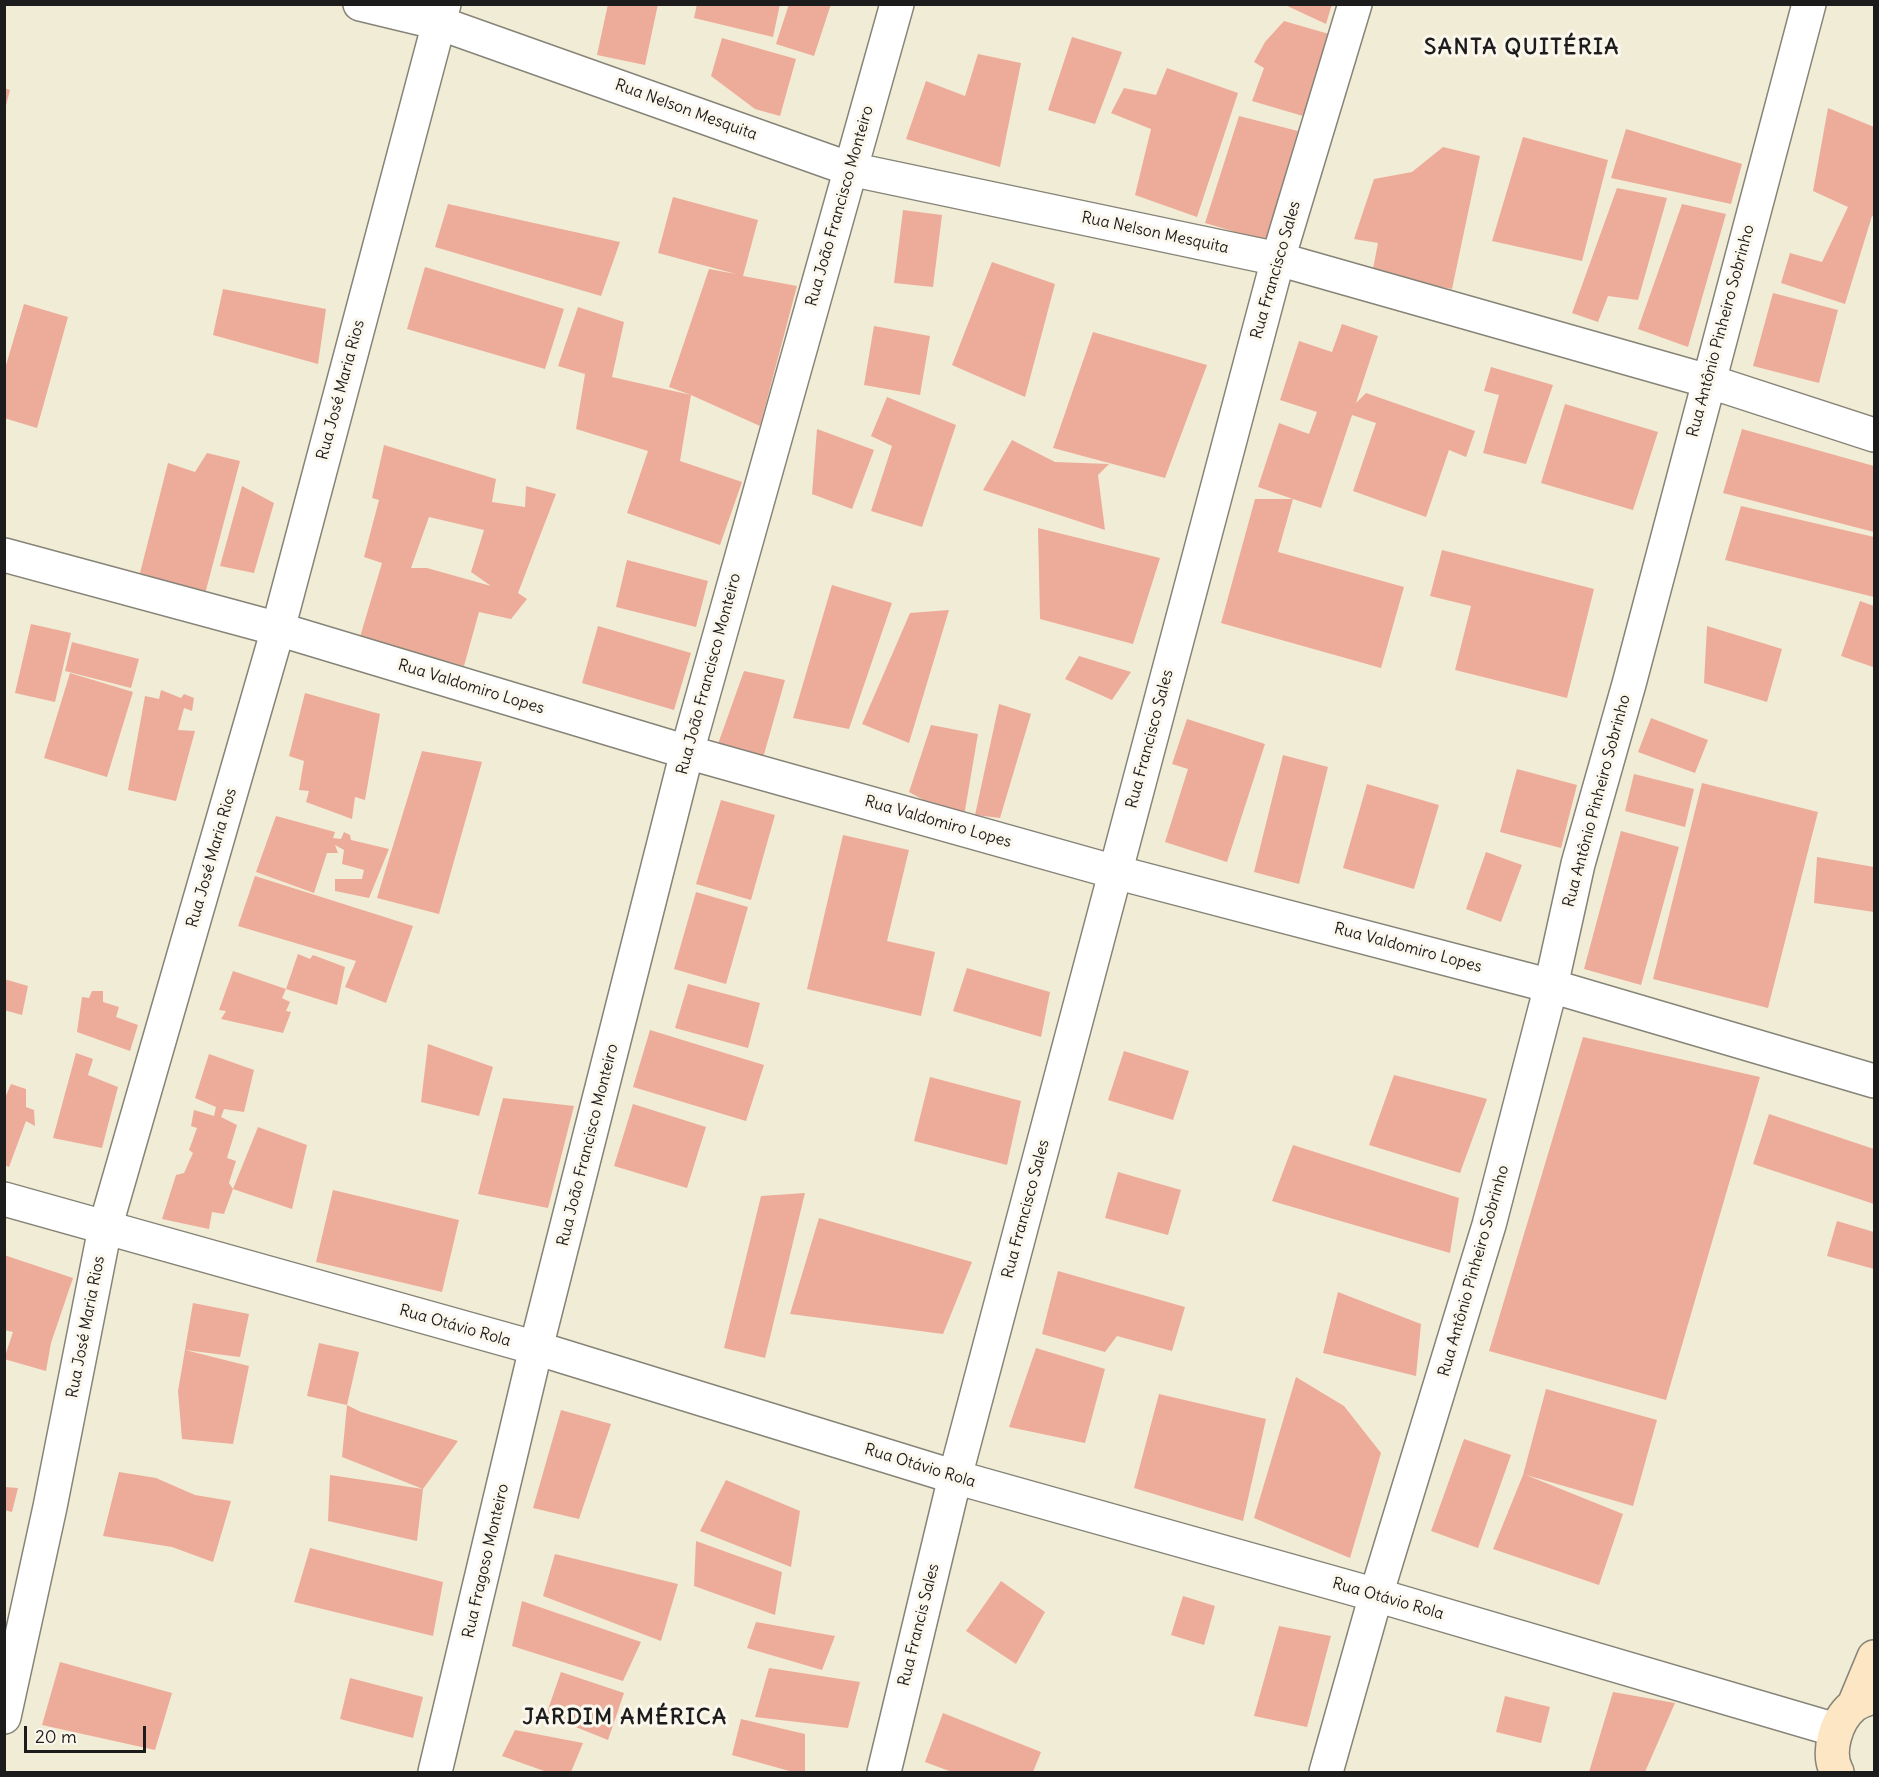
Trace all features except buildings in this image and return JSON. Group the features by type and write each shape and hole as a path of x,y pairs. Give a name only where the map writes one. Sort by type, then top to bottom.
{"main road":[{"path":"1838,1773 1833,1765 1875,1657"}],"street":[{"name":"Rua Nelson Mesquita","path":"360,4 441,14 850,168 1278,259 1708,381 1875,435"},
{"name":"Rua João Francisco Monteiro","path":"536,1348 687,752 897,4"},
{"name":"Rua Francisco Sales","path":"955,1477 1278,259 1355,4"},
{"name":"Rua Antônio Pinheiro Sobrinho","path":"1326,1773 1376,1595 1489,1225 1551,986 1578,864 1629,684 1809,4"},
{"name":"Rua José Maria Rios","path":"4,1717 50,1507 105,1228 278,629 441,14"},
{"name":"Rua Valdomiro Lopes","path":"4,555 278,629 687,752 1115,872 1551,986 1875,1081"},
{"name":"Rua Otávio Rola","path":"4,1199 536,1348 955,1477 1376,1595 1855,1711"},
{"name":"Rua Fragoso Monteiro","path":"435,1773 536,1348"},
{"name":"Rua Francis Sales","path":"884,1773 955,1477"}],"district":[{"name":"SANTA QUITÉRIA","path":"1522,48"},
{"name":"JARDIM AMÉRICA","path":"625,1718"}]}
